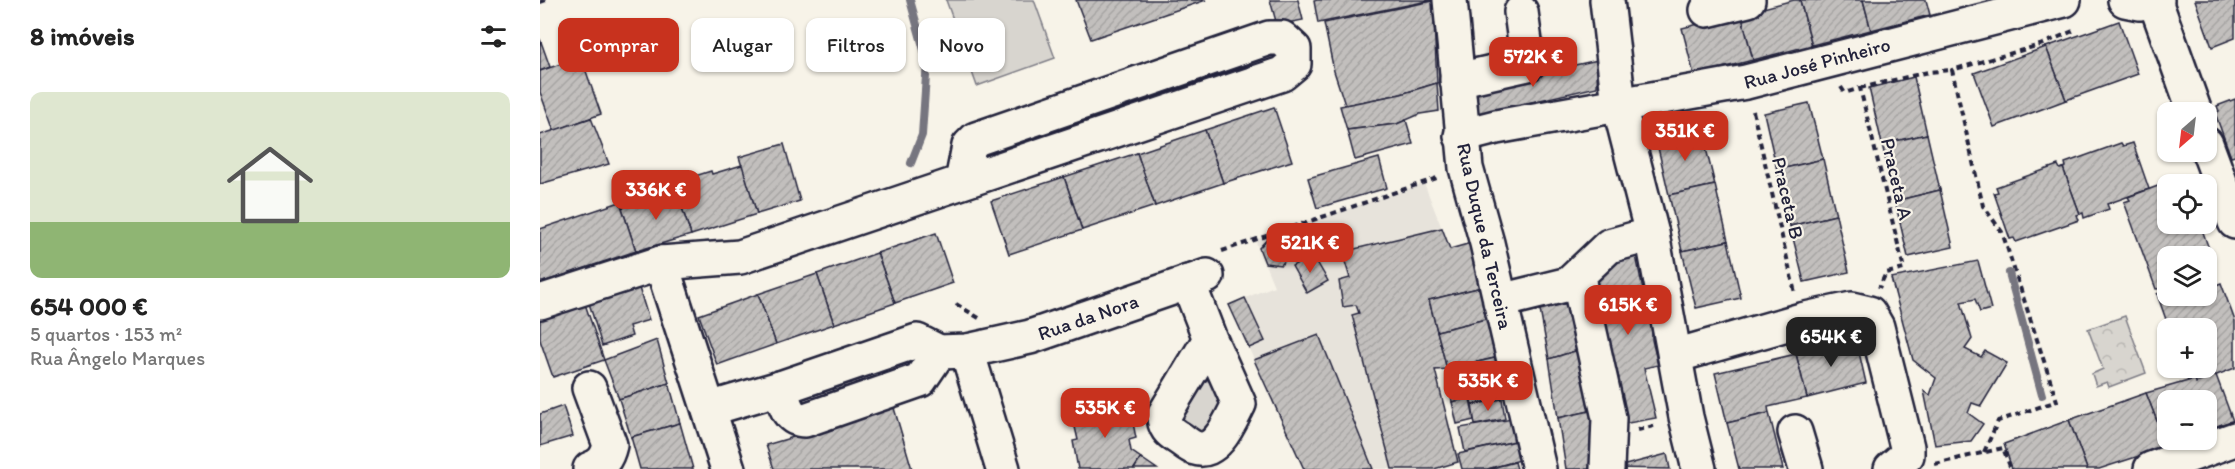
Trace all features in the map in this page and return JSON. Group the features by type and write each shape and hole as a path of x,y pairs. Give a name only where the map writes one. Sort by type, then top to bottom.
{"street":[{"name":"Rua Duque da Terceira","path":"1450,0 1461,136 1470,188 1487,243 1539,469"},
{"path":"1607,0 1619,105 1652,234 1686,417 1699,469"},
{"path":"1707,10 1748,0"},
{"path":"2146,0 2191,102"},
{"name":"Rua José Pinheiro","path":"1461,136 1746,82 1824,61 2069,11"},
{"path":"1457,81 1528,64 1521,12"},
{"path":"540,302 661,263 740,258 1282,74 1293,64 1294,49 1282,38 1269,38 976,139 969,146 962,182"},
{"path":"2217,161 2227,176 2235,222"},
{"path":"1500,301 1569,284 1610,246 1652,234"},
{"path":"661,263 728,469"},
{"path":"1578,278 1609,418 1608,453"},
{"name":"Rua da Nora","path":"953,352 1030,337 1198,279 1210,339"},
{"path":"1676,356 1801,320 1852,309 1869,314 1877,327 1907,447 1899,462"},
{"path":"709,409 780,388 917,341 953,352 1003,469"},
{"path":"590,387 610,445 609,453 601,464 590,469"},
{"path":"1795,432 1806,469"},
{"path":"2151,469 2235,439"}],"path":[{"path":"540,2 546,0"},
{"path":"1824,61 1845,93 1928,72 1953,70 2040,45 2073,31 2069,11"},
{"path":"1953,70 1983,206 2002,232 2057,401 1998,421 1984,452"},
{"name":"Praceta B","path":"1746,82 1801,320"},
{"name":"Praceta A","path":"1860,88 1904,269 1884,275 1869,314"},
{"path":"1608,453 1686,417"},
{"path":"1899,462 1938,467 2003,448 2011,469"}],"shaded area":[{"path":"1424,183 1450,249 1471,243 1435,370 1458,462 1434,469 1304,469 1229,305 1274,286 1255,240"}],"green space":[{"path":"946,0 1034,0 1055,58 977,86 972,72 1005,72 1005,18 952,18"},
{"path":"1274,53 1281,58 990,157 988,152"},
{"path":"2125,316 2146,373 2109,387 2107,382 2096,386 2092,374 2103,369 2088,329"},
{"path":"1205,379 1212,383 1222,413 1213,429 1199,435 1180,419"}],"building":[{"path":"1076,0 1206,0 1091,39"},
{"path":"1270,0 1298,0 1303,20 1277,25"},
{"path":"1317,0 1433,0 1318,23 1314,1"},
{"path":"1800,0 1812,45 1753,60 1741,14"},
{"path":"1800,0 1863,0 1871,30 1812,45"},
{"path":"1863,0 1926,0 1930,15 1871,30"},
{"path":"2195,0 2235,0 2235,38 2212,47"},
{"path":"1433,1 1437,83 1401,94 1345,105 1334,71 1324,23"},
{"path":"1741,14 1753,60 1694,75 1682,28"},
{"path":"2119,21 2138,74 2066,100 2046,47"},
{"path":"540,39 550,67 540,71"},
{"path":"2046,47 2066,100 1994,127 1974,73"},
{"path":"1598,60 1597,87 1470,116 1470,88"},
{"path":"558,65 558,72 586,72 601,114 554,131 540,92 540,71"},
{"path":"1914,77 1927,134 1882,144 1869,88"},
{"path":"1437,83 1439,111 1420,114 1397,124 1347,130 1340,106 1401,94"},
{"path":"2235,99 2235,156 2231,157 2217,118 2219,111 2217,106"},
{"path":"1809,103 1823,159 1777,170 1764,113"},
{"path":"1274,107 1292,161 1223,183 1205,130"},
{"path":"591,118 609,164 540,184 540,135"},
{"path":"1406,120 1413,144 1355,160 1347,130 1397,124"},
{"path":"1701,128 1715,185 1669,195 1656,139"},
{"path":"1205,130 1223,183 1155,206 1137,153"},
{"path":"1927,134 1940,190 1895,201 1882,144"},
{"path":"2121,143 2123,146 2133,143 2149,189 2107,204 2109,209 2084,218 2083,213 2080,214 2063,168 2066,167 2065,163"},
{"path":"784,144 800,201 757,214 739,157"},
{"path":"1137,153 1155,206 1082,230 1064,177"},
{"path":"1379,158 1387,188 1317,208 1308,178"},
{"path":"1823,159 1836,215 1790,226 1777,170"},
{"path":"742,165 757,214 691,235 676,190 676,182 711,171 712,174"},
{"path":"2058,165 2060,169 2063,168 2080,214 2077,215 2079,220 2016,242 2014,238 2010,239 1994,193 1998,192 1996,187"},
{"path":"1064,177 1082,230 1009,254 991,201"},
{"path":"1715,185 1728,241 1682,251 1669,195"},
{"path":"2157,186 2157,234 2204,234 2208,246 2157,246 2157,289 2124,202 2130,200 2128,197"},
{"path":"676,190 691,235 636,251 622,208"},
{"path":"1940,190 1953,247 1908,257 1895,201"},
{"path":"620,202 636,251 540,283 540,229"},
{"path":"1836,215 1849,272 1804,282 1790,226"},
{"path":"1442,228 1450,249 1471,243 1482,287 1429,300 1447,369 1435,370 1458,462 1434,469 1392,469 1352,315 1359,313 1356,305 1343,307 1339,281 1350,278 1342,252"},
{"path":"936,233 953,283 895,303 877,253"},
{"path":"1271,235 1286,237 1291,254 1281,265 1265,263 1259,248"},
{"path":"1728,241 1741,298 1696,308 1682,251"},
{"path":"1634,245 1645,301 1638,305 1644,319 1652,319 1652,340 1658,365 1644,368 1656,418 1623,424 1611,381 1619,378 1605,331 1599,328 1607,312 1603,301 1598,304 1595,287 1598,272"},
{"path":"877,253 895,303 834,324 817,274"},
{"path":"1313,255 1328,281 1307,293 1292,266"},
{"path":"1978,261 1991,309 1980,312 1975,299 1961,302 1972,339 1965,349 1981,357 1985,351 2007,363 1981,406 1972,403 1968,413 1983,424 1971,441 1935,445 1924,391 1930,395 1936,378 1913,360 1891,278"},
{"path":"817,274 834,324 776,344 758,294"},
{"path":"2221,283 2235,321 2235,368 2217,375 2217,318 2165,318 2161,306 2217,306 2217,285"},
{"path":"1482,287 1490,318 1437,331 1429,300"},
{"path":"639,288 649,320 629,326 632,336 602,346 589,303"},
{"path":"1574,293 1585,348 1549,359 1538,299"},
{"path":"758,294 776,344 717,365 699,315"},
{"path":"1245,298 1265,341 1249,348 1229,305"},
{"path":"584,301 604,360 553,377 540,340 540,315"},
{"path":"1490,318 1499,357 1447,369 1437,331"},
{"path":"1319,335 1373,469 1304,469 1254,360"},
{"path":"1856,339 1866,383 1807,398 1796,354"},
{"path":"657,340 669,383 619,399 604,360"},
{"path":"1585,348 1599,409 1558,418 1549,359"},
{"path":"1796,354 1807,398 1768,407 1769,413 1727,423 1715,373"},
{"path":"1495,358 1502,399 1472,404 1470,398 1452,402 1447,369"},
{"path":"2187,378 2209,378 2196,383 2195,379 2188,381"},
{"path":"2217,378 2233,421 2220,425 2222,428 2217,430 2217,390 2157,390 2157,421 2146,393 2195,379 2196,383"},
{"path":"669,383 680,423 631,437 619,399"},
{"path":"2146,393 2157,421 2158,450 2099,469 2087,469 2069,420"},
{"path":"1470,398 1474,420 1457,424 1452,402"},
{"path":"1502,399 1505,419 1475,425 1472,405"},
{"path":"1129,403 1136,438 1129,440 1131,451 1141,458 1134,469 1078,469 1073,441 1078,440 1072,414"},
{"path":"563,406 573,436 540,446 540,414"},
{"path":"894,408 912,469 774,469 766,445"},
{"path":"1599,409 1602,469 1566,469 1558,418"},
{"path":"1769,413 1783,469 1739,469 1727,423"},
{"path":"1512,419 1516,441 1465,452 1460,428"},
{"path":"2069,420 2087,469 2012,469 2004,444"},
{"path":"680,423 693,469 640,469 631,437"},
{"path":"1516,441 1520,460 1487,469 1462,469 1458,454"},
{"path":"1667,454 1670,469 1614,468"},
{"path":"1141,458 1157,469 1134,469"},
{"path":"1515,462 1517,469 1488,469"}],"waterway":[{"path":"910,0 927,61 922,135 911,163"},
{"path":"2009,273 2042,395"}]}
